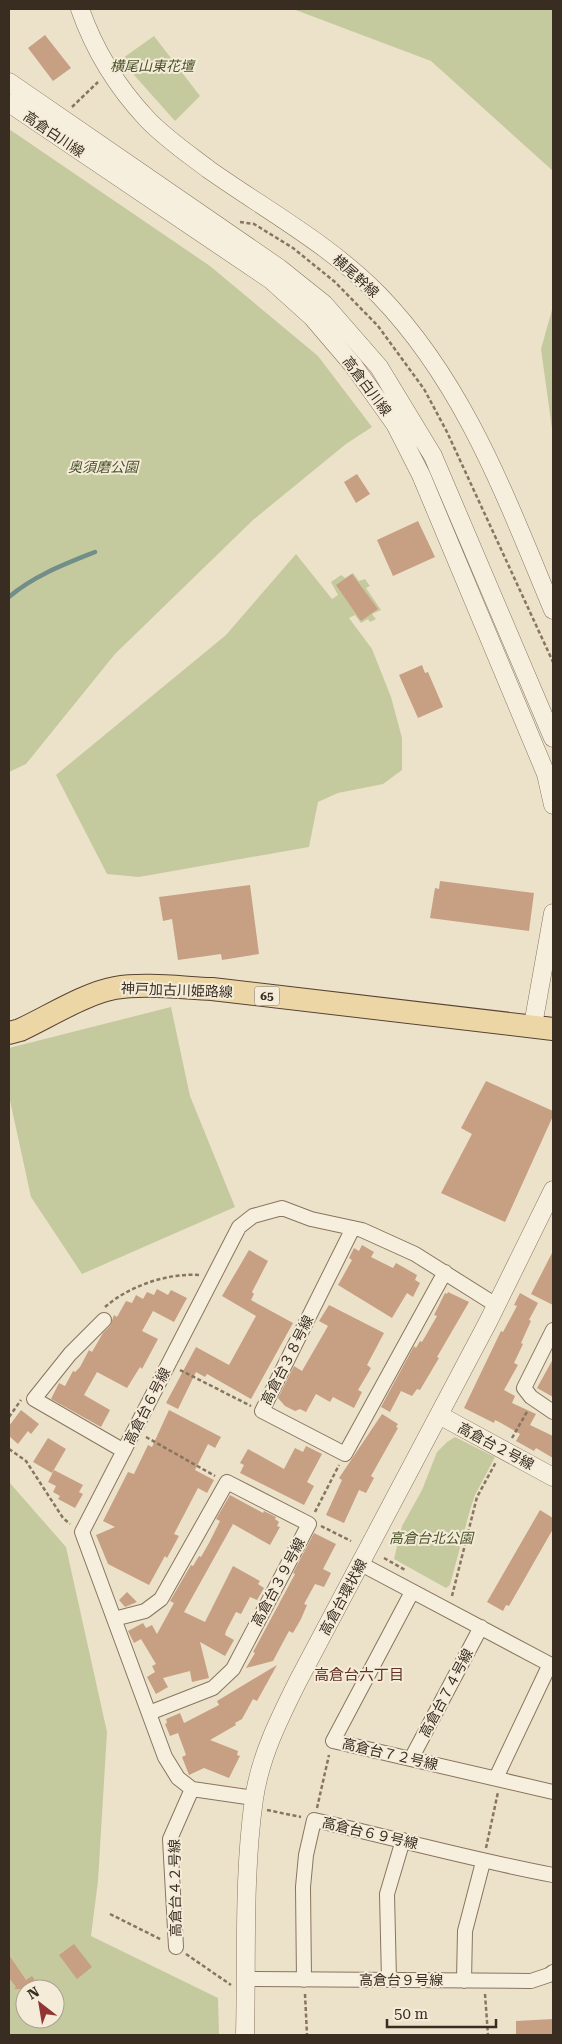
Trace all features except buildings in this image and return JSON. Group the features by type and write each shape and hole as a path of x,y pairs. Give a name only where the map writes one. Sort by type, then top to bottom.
{"main road":[{"name":"神戸加古川姫路線","path":"9,1033 20,1030 94,994 116,988 157,987 212,989 547,1029"}],"street":[{"name":"横尾幹線","path":"80,9 100,54 116,81 148,120 176,146 320,244 350,268 379,296 427,352 454,393 485,451 553,610"},
{"name":"高倉白川線","path":"9,82 279,268 324,304 379,367 433,456 553,738"},
{"name":"高倉白川線","path":"9,103 271,280 312,317 353,365 395,424 421,475 546,774 553,805"},
{"path":"547,1029 553,913"},
{"path":"547,1029 553,989"},
{"name":"高倉台環状線","path":"245,2035 239,1982 248,1852 260,1804 273,1732 496,1305 553,1190"},
{"name":"高倉台６号線","path":"82,1532 239,1227 253,1216 282,1208 311,1219 362,1230 415,1254 496,1305"},
{"name":"高倉台３８号線","path":"344,1454 262,1411 353,1228"},
{"path":"344,1454 445,1272"},
{"path":"104,1320 70,1354 34,1399 124,1451"},
{"path":"553,1330 524,1388 534,1399 553,1412"},
{"name":"高倉台２号線","path":"439,1415 553,1477"},
{"path":"114,1619 145,1611 161,1599 227,1482"},
{"name":"高倉台３９号線","path":"149,1714 213,1688 233,1669 309,1524 227,1482"},
{"path":"82,1532 165,1757 178,1778 192,1789 260,1804"},
{"path":"360,1564 551,1665 499,1779"},
{"name":"高倉台７２号線","path":"412,1592 333,1741 553,1792"},
{"name":"高倉台７４号線","path":"411,1758 481,1627"},
{"name":"高倉台４２号線","path":"176,1947 170,1839 192,1789"},
{"name":"高倉台６９号線","path":"304,1980 303,1886 306,1855 314,1820 403,1840 483,1862 553,1875"},
{"path":"388,1980 386,1894 403,1840"},
{"path":"464,1981 465,1931 483,1862"},
{"name":"高倉台９号線","path":"239,1982 304,1980 531,1981 553,1972"}],"path":[{"path":"67,111 98,82"},
{"path":"168,1364 262,1411"},
{"path":"510,1441 534,1399"},
{"path":"134,1431 227,1482"},
{"path":"9,1449 26,1461 63,1518 82,1532"},
{"path":"344,1454 309,1524 320,1525 351,1541"},
{"path":"452,1597 477,1497 498,1459"},
{"path":"260,1804 314,1820 333,1741"},
{"path":"483,1862 499,1779"},
{"name":"高倉台４２号線","path":"110,1914 176,1947"},
{"path":"176,1947 239,1982"},
{"path":"304,1980 307,2035"},
{"path":"484,1981 488,2035"}],"green space":[{"path":"293,9 553,9 553,171 431,61"},
{"name":"横尾山東花壇","path":"154,36 200,96 175,121 135,76 123,58"},
{"name":"奥須磨公園","path":"9,129 210,266 318,356 372,427 346,444 253,520 115,654 26,764 9,772"},
{"path":"553,306 553,436 541,349"},
{"path":"296,554 332,599 338,595 331,582 341,575 345,578 353,573 359,581 365,579 370,586 366,588 381,610 372,614 376,619 370,622 368,619 361,623 355,615 349,618 372,649 391,697 402,738 402,770 383,784 338,793 318,802 309,847 139,877 107,874 56,775 226,635"},
{"path":"171,1007 190,1096 235,1207 82,1274 31,1197 9,1096 9,1048"},
{"name":"高倉台北公園","path":"455,1437 495,1457 475,1495 450,1585 446,1588 394,1559 402,1526 422,1490 437,1452"},
{"path":"9,1482 66,1547 107,1732 98,1881 91,1936 218,1998 219,2035 9,2035"}],"waterway":[{"path":"9,597 39,577 95,552"}],"district":[{"name":"高倉台六丁目","path":"359,1675"}]}
